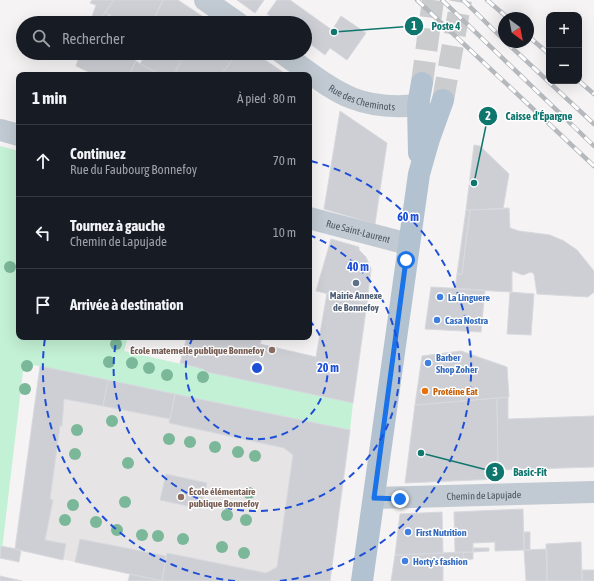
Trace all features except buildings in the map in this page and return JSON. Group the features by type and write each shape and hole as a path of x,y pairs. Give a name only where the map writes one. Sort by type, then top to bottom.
{"main road":[{"path":"419,174 418,105 422,83"},
{"path":"362,581 419,174 429,139 443,100"}],"street":[{"path":"205,0 228,16"},
{"name":"Rue des Cheminots","path":"292,60 310,72"},
{"name":"Rue des Cheminots","path":"312,74 343,95 367,104 394,108 418,105"},
{"path":"418,105 426,117 429,139"},
{"path":"0,130 16,134"},
{"name":"Rue Saint-Laurent","path":"312,219 408,244"},
{"name":"Chemin de Lapujade","path":"374,498 594,492"}],"shaded area":[{"name":"École élémentaire publique Bonnefoy","path":"40,366 350,430 330,581 164,581 15,549"}],"green space":[{"path":"0,146 16,150 16,340 127,340 124,351 353,403 350,430 24,363 2,550 0,550"}],"tunnel":[{"path":"422,83 433,0"},
{"path":"443,100 461,0"}],"railway":[{"path":"417,0 594,166"},
{"path":"442,0 594,146"},
{"path":"463,0 498,34"},
{"path":"487,0 501,12"},
{"path":"534,41 546,51"},
{"path":"512,48 594,124"},
{"path":"582,84 594,94"}],"place":[{"name":"Poste 4","path":"334,32"},
{"name":"Caisse d'Épargne","path":"474,183"},
{"name":"Mairie Annexe de Bonnefoy","path":"356,283"},
{"name":"La Linguere","path":"440,297"},
{"name":"Casa Nostra","path":"437,320"},
{"name":"École maternelle publique Bonnefoy","path":"272,350"},
{"name":"Barber Shop Zoher","path":"428,363"},
{"name":"Protéine Eat","path":"425,391"},
{"name":"Basic-Fit","path":"421,453"},
{"name":"École élémentaire publique Bonnefoy","path":"181,497"},
{"name":"First Nutrition","path":"408,532"},
{"name":"Horty's fashion","path":"405,561"}],"route":[{"path":"400,499 374,498 406,260"}]}
